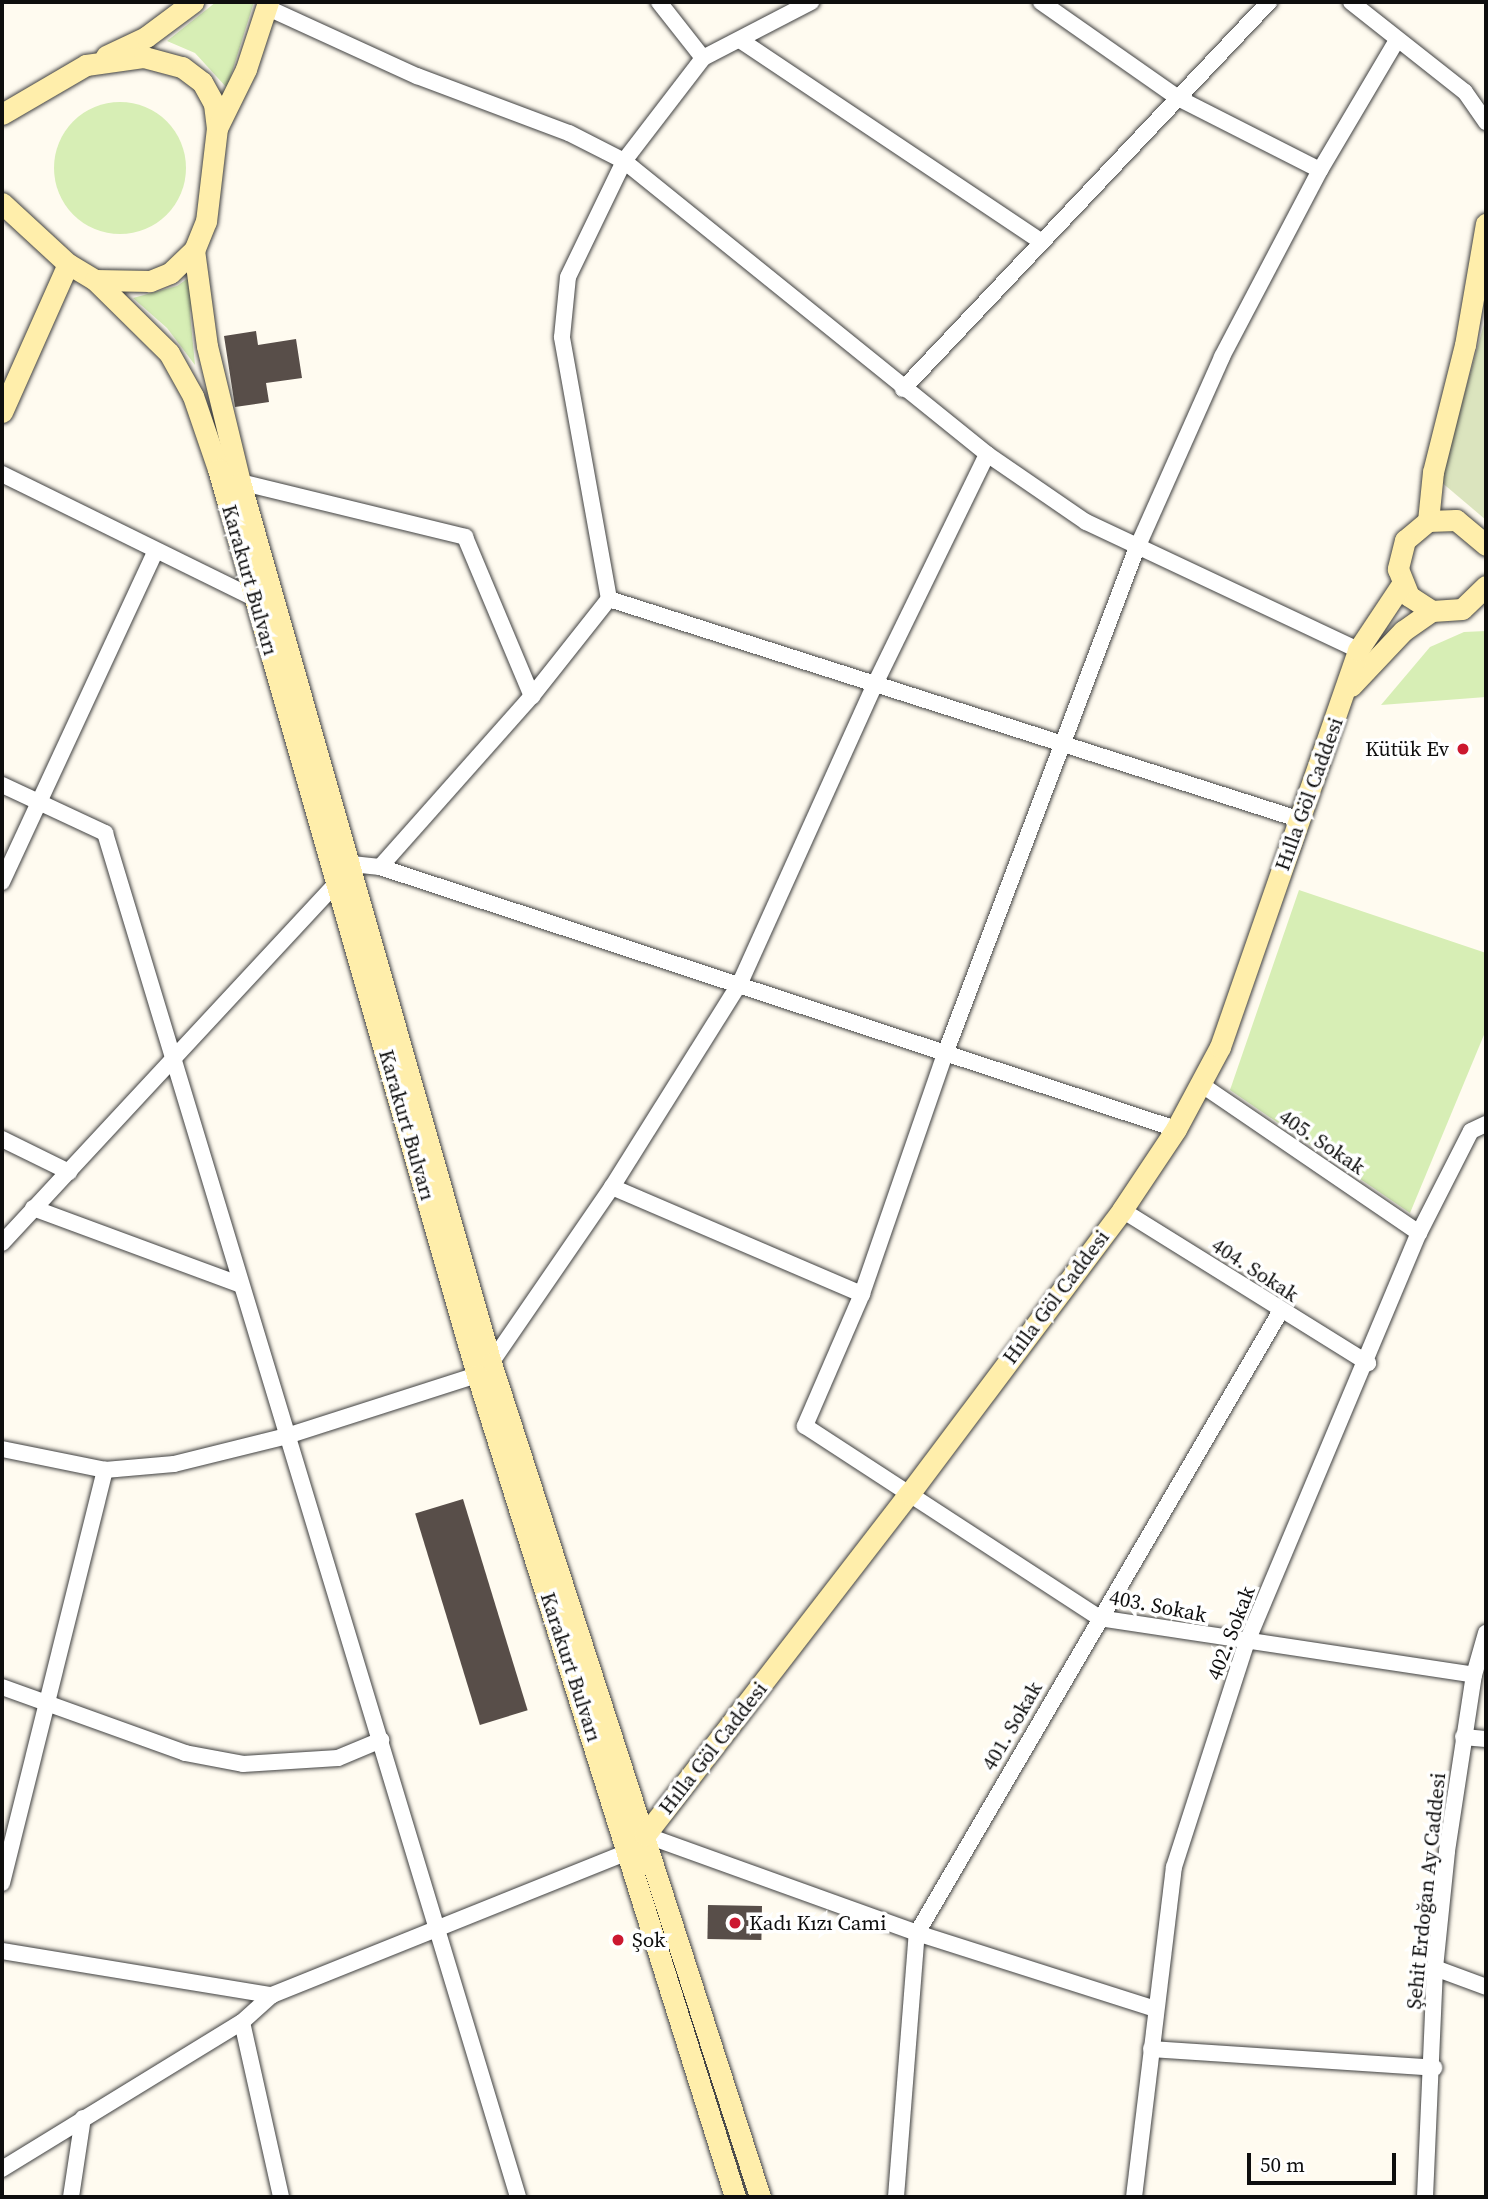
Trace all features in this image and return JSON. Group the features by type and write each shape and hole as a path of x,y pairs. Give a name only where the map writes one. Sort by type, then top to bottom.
{"main road":[{"path":"2,114 42,86 146,37 193,2"},
{"path":"217,128 246,69 267,5"},
{"path":"86,65 144,57 183,66 202,82 214,104 217,128 206,220 194,250 170,273 150,281 95,280"},
{"path":"2,96 42,86"},
{"name":"Karakurt Bulvarı","path":"2,203 68,264 95,280 169,353 193,396 735,2197"},
{"path":"1428,521 1433,471 1465,345 1486,224"},
{"name":"Karakurt Bulvarı","path":"194,250 207,346 240,482 352,864 484,1369 645,1835 760,2197"},
{"path":"2,412 68,264"},
{"path":"1432,611 1402,584 1399,554 1410,535 1428,521 1456,520 1486,545"},
{"name":"Hılla Göl Caddesi","path":"645,1835 909,1494 1122,1210 1176,1129 1202,1084 1234,1010 1298,820 1347,691 1358,650 1402,584"},
{"path":"1347,691 1403,631 1432,611 1462,609 1482,597"}],"street":[{"path":"659,2 703,58"},
{"path":"380,867 533,696 609,599 562,337 568,277 624,161 703,58 811,2"},
{"path":"1041,2 1178,99 1320,170"},
{"path":"903,389 1039,240 1269,2"},
{"path":"1351,2 1465,92 1486,122"},
{"path":"267,5 417,76 569,132 624,161 903,389 987,454 1136,550 1358,650"},
{"path":"740,40 1039,240"},
{"path":"612,1187 862,1294 945,1054 1136,550 1222,357 1320,170 1397,40"},
{"path":"2,1449 105,1470 174,1464 287,1436 484,1369 612,1187 740,984 874,686 987,454"},
{"path":"2,474 155,553 256,599"},
{"path":"240,482 465,537 533,696"},
{"path":"2,882 155,553"},
{"path":"609,599 1298,820"},
{"path":"2,785 105,833 172,1060 440,1931 518,2197"},
{"path":"352,864 380,867 1176,1129"},
{"path":"2,1243 338,882"},
{"name":"405. Sokak","path":"1202,1084 1419,1233"},
{"name":"402. Sokak","path":"1134,2197 1174,1867 1246,1644 1368,1363 1419,1233 1472,1131 1486,1124"},
{"path":"2,1139 69,1172"},
{"path":"33,1208 241,1285"},
{"name":"404. Sokak","path":"1122,1210 1280,1312 1368,1363"},
{"name":"403. Sokak","path":"862,1294 805,1426 1099,1618 1246,1644 1474,1675"},
{"name":"401. Sokak","path":"896,2197 917,1933 1280,1312"},
{"path":"2,1883 105,1470"},
{"name":"Şehit Erdoğan Ay Caddesi","path":"1425,2197 1434,2068 1435,1968 1463,1737 1474,1675 1486,1633"},
{"path":"2,1686 47,1700 185,1753 243,1764 338,1758 381,1740"},
{"path":"1463,1737 1486,1739"},
{"path":"2,2169 242,2022 272,1995 440,1931 630,1851 645,1835 917,1933 1155,2009"},
{"path":"2,1951 272,1995"},
{"path":"1435,1968 1486,1987"},
{"path":"242,2022 281,2197"},
{"path":"1151,2049 1434,2068"},
{"path":"71,2197 83,2118"}],"green space":[{"path":"216,2 254,2 227,88 195,53 167,41"},
{"path":"120,102 145,107 166,122 181,143 186,168 181,193 166,214 145,229 120,234 95,229 74,214 59,193 54,168 59,143 74,122 95,107"},
{"path":"194,274 190,313 195,365 167,328 133,298 177,286"},
{"path":"1486,317 1486,520 1440,481"},
{"path":"1486,631 1486,697 1381,705 1430,647 1464,632"},
{"path":"1299,890 1486,953 1486,1030 1410,1213 1230,1090"}],"building":[{"path":"256,331 258,345 296,339 302,378 266,383 269,402 235,407 224,336"},
{"path":"463,1499 528,1710 480,1725 415,1514"},
{"name":"Kadı Kızı Cami","path":"708,1905 762,1906 761,1940 707,1939"}],"place":[{"name":"Kütük Ev","path":"1463,749"},
{"name":"Kadı Kızı Cami","path":"735,1923"},
{"name":"Şok","path":"618,1940"}]}
